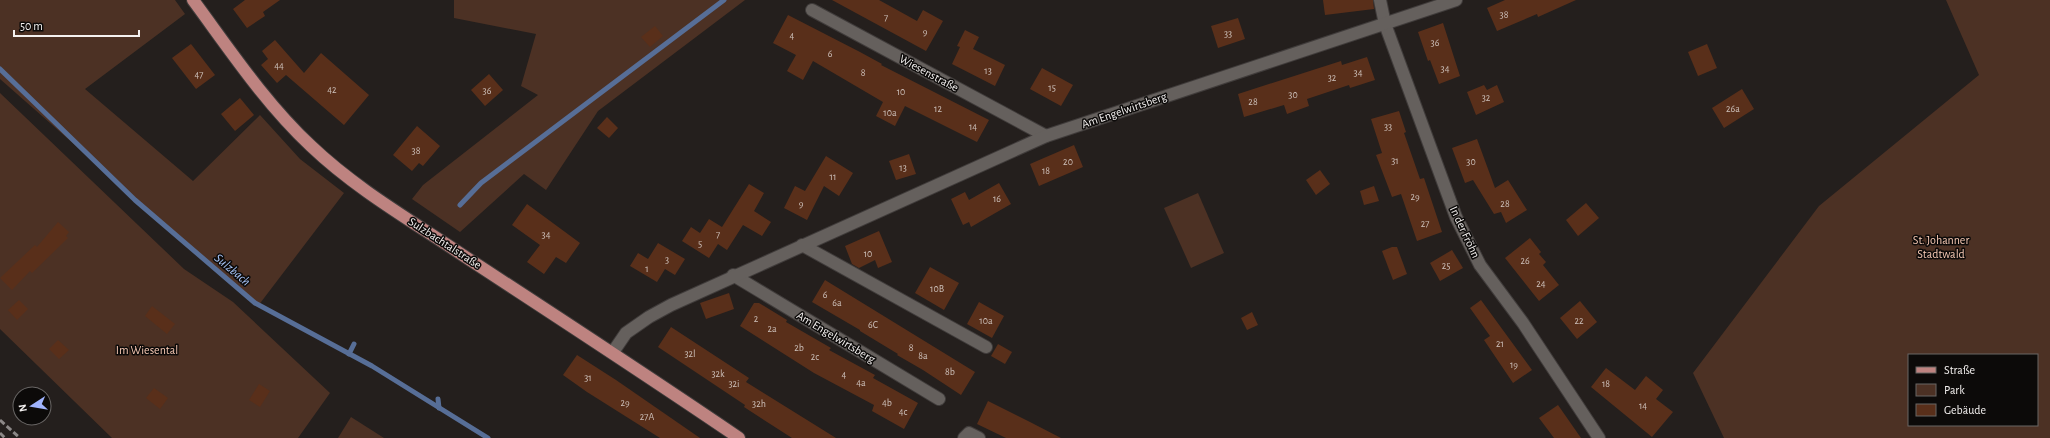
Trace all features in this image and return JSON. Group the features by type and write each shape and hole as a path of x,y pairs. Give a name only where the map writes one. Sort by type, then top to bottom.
{"main road":[{"name":"Sulzbachtalstraße","path":"193,0 278,113 311,147 345,176 612,352 739,438"}],"street":[{"name":"In der Fröhn","path":"1380,0 1385,24 1456,217 1468,242 1480,265 1523,323 1599,438"},
{"name":"Am Engelwirtsberg","path":"612,352 626,333 649,317 733,276 1046,136 1456,0"},
{"name":"Wiesenstraße","path":"812,10 1046,136"},
{"path":"802,245 986,347"},
{"name":"Am Engelwirtsberg","path":"733,276 940,399"},
{"path":"964,438 969,433 979,438"}],"green space":[{"path":"0,0 175,0 185,14 85,89 193,181 260,115 300,159 344,193 258,306 0,79"},
{"path":"454,0 745,0 598,111 546,190 524,174 460,232 412,199 423,185 538,95 521,86 536,34 454,18"},
{"name":"St. Johanner Stadtwald","path":"1946,0 2050,0 2050,438 1724,438 1693,373 1819,206 1979,75"},
{"name":"Im Wiesental","path":"0,93 184,269 233,302 330,393 298,438 112,438 0,329"},
{"path":"1198,193 1224,253 1191,268 1164,208"},
{"path":"351,417 384,438 338,438"}],"building":[{"path":"245,0 280,0 263,12 265,16 247,28 233,9"},
{"path":"832,0 879,0 917,21 923,10 943,21 926,51"},
{"path":"1323,0 1373,0 1374,9 1325,15"},
{"path":"1505,0 1576,0 1538,17 1537,14 1497,31 1487,8"},
{"path":"788,15 860,52 882,64 881,65 989,120 977,142 905,106 895,126 876,116 883,102 813,61 803,80 787,71 796,55 773,43"},
{"path":"1238,18 1245,39 1218,48 1211,26"},
{"path":"1443,23 1460,76 1439,84 1430,60 1428,61 1418,32"},
{"path":"655,26 663,36 650,47 641,37"},
{"path":"965,30 979,37 973,49 1005,65 995,86 952,64 960,47 957,46"},
{"path":"275,40 304,73 321,53 369,95 344,125 286,75 277,83 261,65 268,59 262,51"},
{"path":"191,44 215,75 196,89 172,58"},
{"path":"1707,44 1717,68 1698,76 1688,52"},
{"path":"1367,57 1375,80 1350,88 1349,85 1307,99 1309,106 1287,114 1284,105 1244,117 1238,94 1341,61 1342,65"},
{"path":"1042,68 1073,85 1061,106 1030,89"},
{"path":"489,74 503,90 485,106 471,90"},
{"path":"1484,85 1487,90 1497,85 1504,102 1476,115 1467,92"},
{"path":"1742,89 1754,109 1724,128 1712,108"},
{"path":"240,98 254,115 235,131 221,114"},
{"path":"1399,111 1406,132 1404,133 1420,179 1424,178 1442,232 1417,241 1401,194 1392,197 1376,155 1382,153 1371,119"},
{"path":"607,117 618,128 609,138 597,128"},
{"path":"417,126 440,146 423,166 419,163 412,171 393,155"},
{"path":"1477,139 1495,188 1508,180 1527,210 1506,223 1501,212 1494,214 1473,180 1465,183 1452,148"},
{"path":"1074,145 1083,167 1039,186 1030,164"},
{"path":"909,154 916,174 896,180 889,161"},
{"path":"826,156 853,173 839,196 824,186 807,220 784,208 795,186 805,191"},
{"path":"1320,170 1330,184 1316,195 1306,180"},
{"path":"999,183 1011,204 971,227 969,222 963,225 951,199 965,192 969,200"},
{"path":"749,184 764,193 754,211 771,222 762,236 743,225 727,250 718,244 709,258 682,241 691,227 700,233 709,219 722,227"},
{"path":"1374,186 1379,201 1364,205 1360,191"},
{"path":"1586,203 1599,218 1578,236 1566,220"},
{"path":"527,204 580,243 566,263 556,257 544,274 527,262 540,245 512,225"},
{"path":"58,222 69,232 66,236 68,238 32,273 30,271 12,290 0,278 35,245 37,247"},
{"path":"879,231 892,262 878,268 875,260 859,268 852,264 845,246"},
{"path":"1530,238 1541,252 1539,254 1546,262 1543,265 1559,285 1539,301 1505,258"},
{"path":"658,243 685,259 675,275 665,269 657,282 630,266 638,253 648,259"},
{"path":"1392,247 1397,247 1407,274 1393,280 1382,251"},
{"path":"1452,250 1463,268 1440,281 1430,263"},
{"path":"930,267 959,283 944,310 915,293"},
{"path":"825,280 975,372 961,395 860,330 812,302"},
{"path":"729,293 734,309 706,319 700,303"},
{"path":"19,300 28,309 17,320 8,310"},
{"path":"1481,300 1532,370 1513,383 1484,340 1490,336 1470,308"},
{"path":"1580,301 1597,322 1577,339 1560,318"},
{"path":"979,302 1004,316 992,338 967,324"},
{"path":"754,303 759,303 787,320 786,322 831,348 829,350 875,375 873,378 918,403 904,429 872,411 874,405 814,373 740,326"},
{"path":"152,306 175,324 167,334 145,316"},
{"path":"1252,312 1258,325 1247,330 1241,318"},
{"path":"671,327 749,378 746,382 836,438 792,438 744,407 745,405 658,347"},
{"path":"58,340 69,350 59,359 49,349"},
{"path":"998,344 1012,352 1005,364 991,356"},
{"path":"577,355 700,438 660,438 587,392 563,375"},
{"path":"1606,368 1635,390 1646,376 1663,390 1656,399 1673,412 1652,437 1591,387"},
{"path":"259,384 270,391 260,407 249,400"},
{"path":"154,388 168,398 160,409 146,398"},
{"path":"988,401 1061,438 1006,438 977,424"},
{"path":"1558,405 1581,438 1554,438 1539,418"}],"waterway":[{"path":"460,205 481,183 724,0"},
{"name":"Sulzbach","path":"0,69 135,200 255,303 372,366 488,438"},
{"path":"349,354 354,344"},
{"name":"Sulzbach","path":"438,399 439,408"}],"railway":[{"path":"0,420 20,438"},
{"path":"0,433 5,438"}]}
